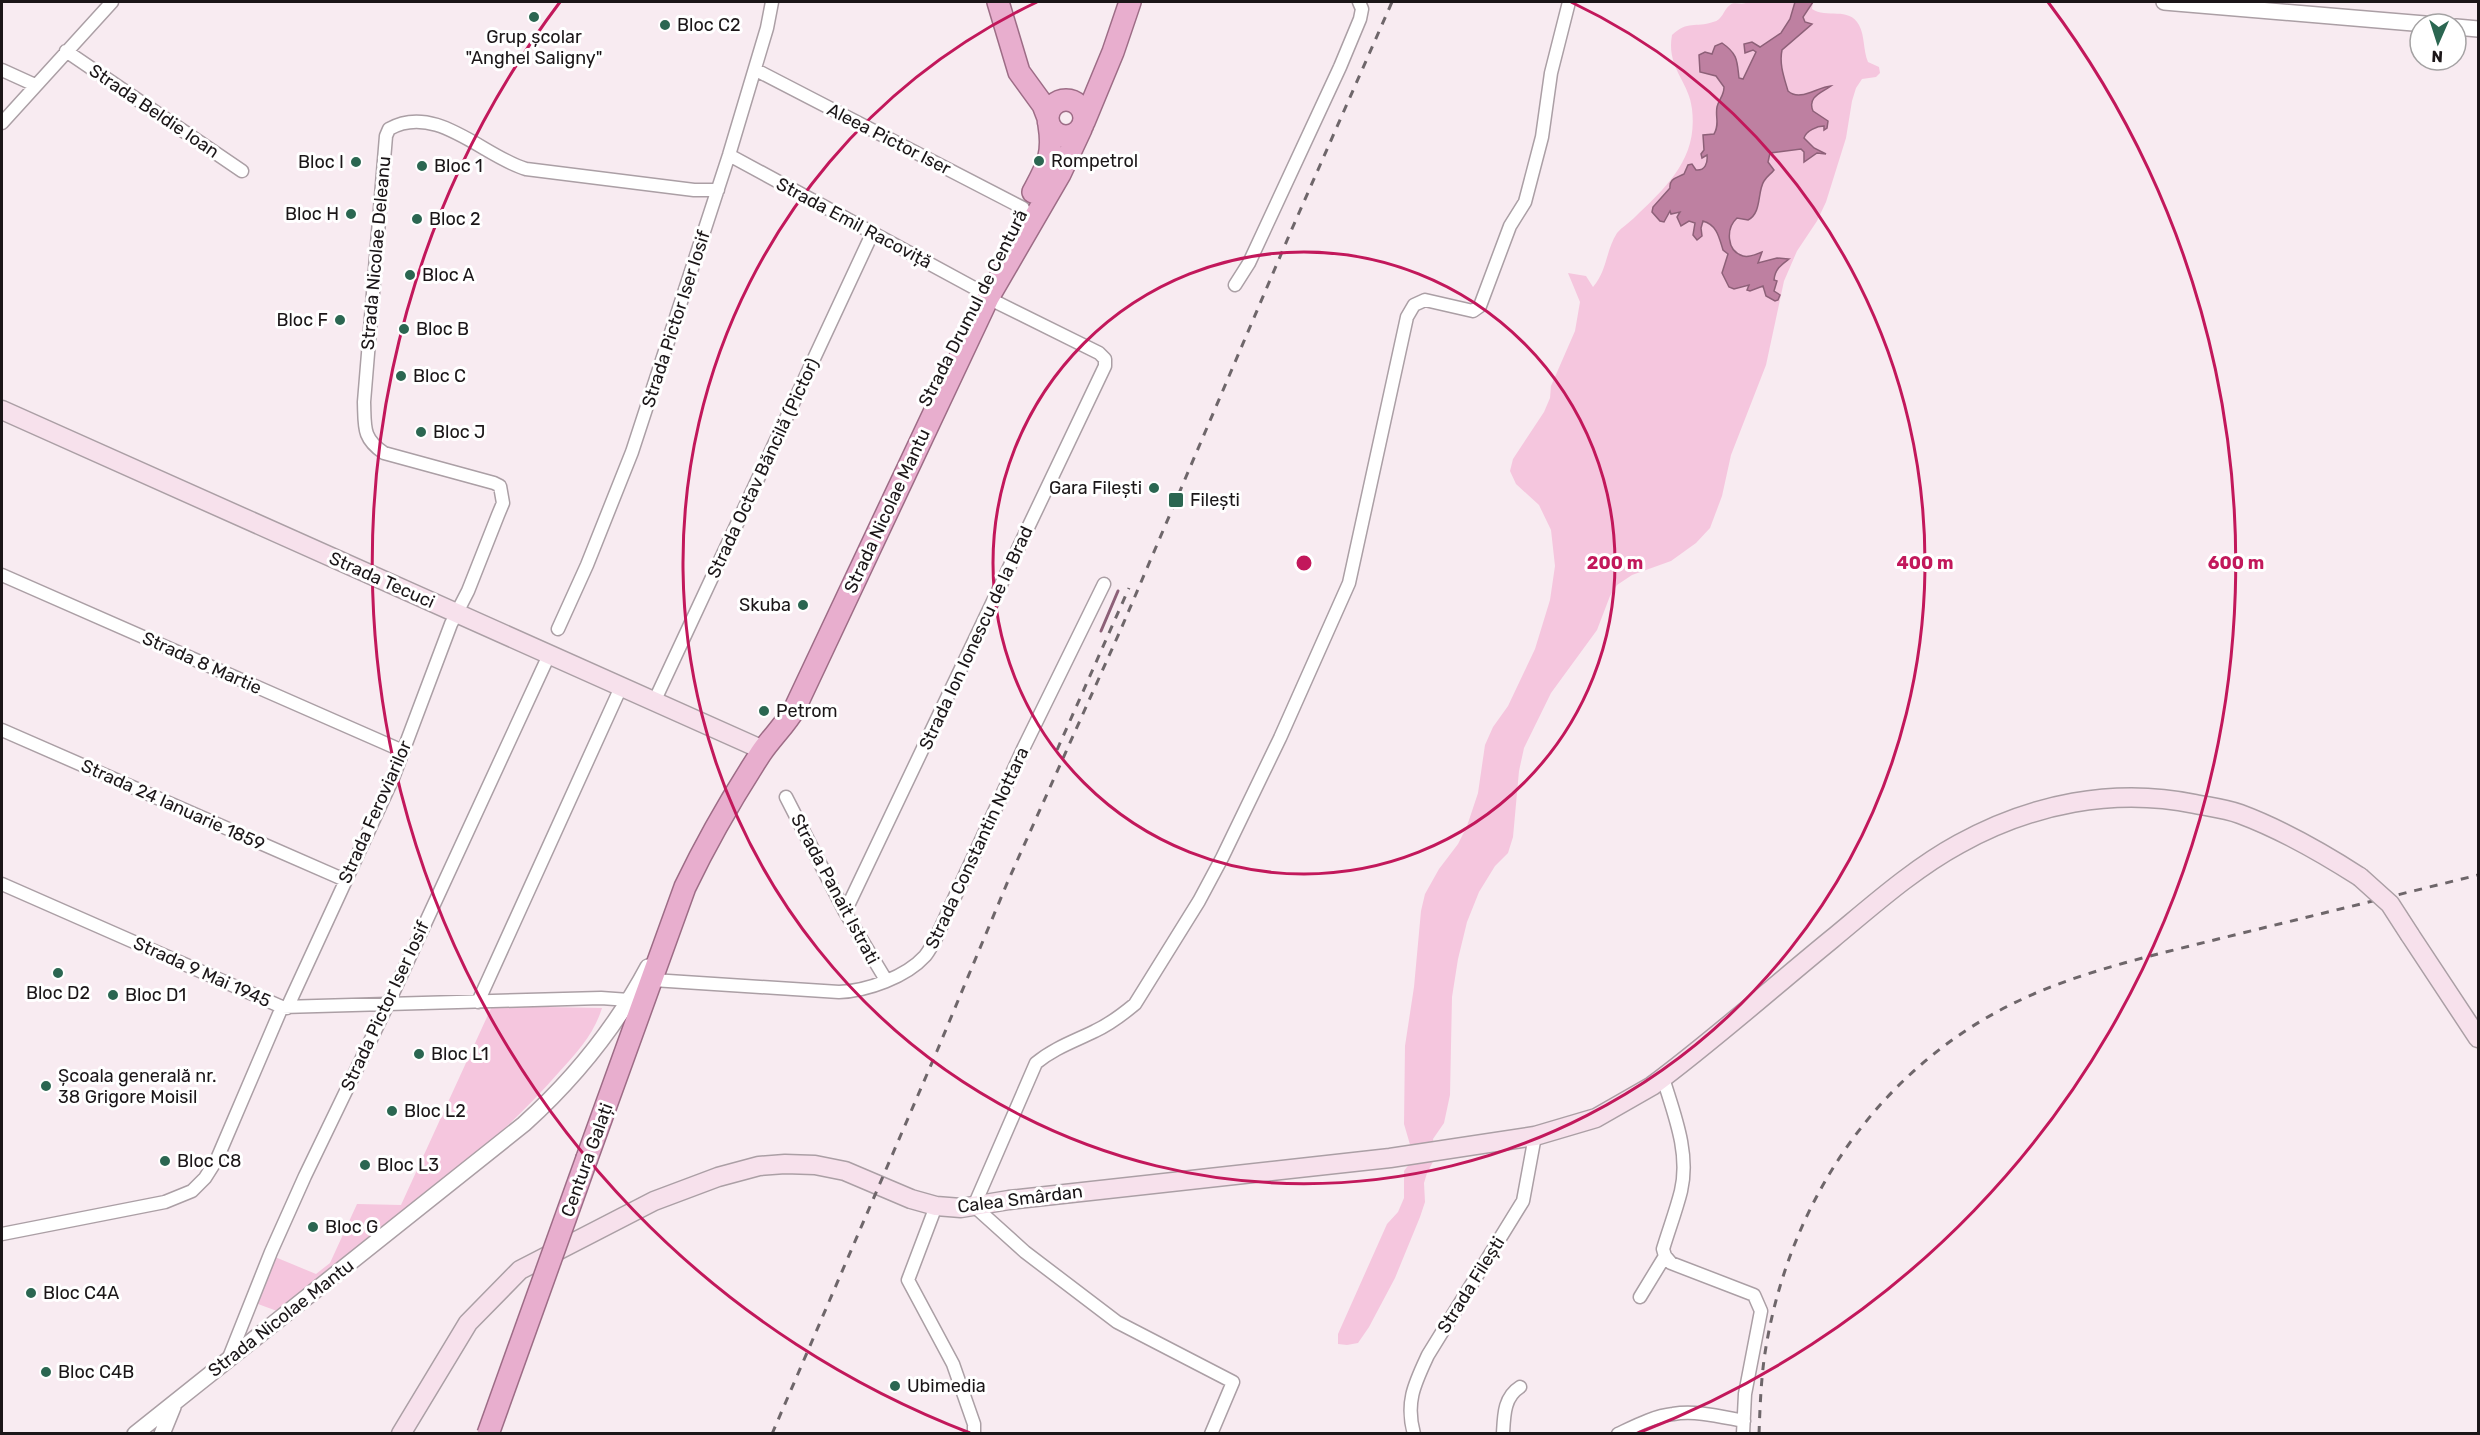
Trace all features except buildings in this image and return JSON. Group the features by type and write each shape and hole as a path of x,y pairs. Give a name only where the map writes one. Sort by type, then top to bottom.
{"highway":[{"path":"998,2 1016,63 1022,79 1043,105 1048,121 1058,134 1064,136 1076,134 1082,126 1083,110 1074,102 1065,100 1036,85 1016,63"},
{"path":"983,294 1060,174 1105,74 1130,2"},
{"path":"1048,121 1052,107 1082,95 1105,74"},
{"name":"Strada Drumul de Centură","path":"763,750 794,676 983,294 1023,208 1046,168 1051,153 1048,121"},
{"path":"685,887 715,828 763,750"},
{"name":"Centura Galați","path":"488,1434 685,887"}],"main road":[{"name":"Strada Tecuci","path":"2,410 763,750"},
{"name":"Calea Smârdan","path":"401,1434 468,1323 520,1270 654,1201 718,1177 759,1167 793,1164 815,1165 845,1171 911,1199 936,1206 974,1206 1008,1200 1390,1158 1535,1136 1596,1118 1623,1104 1663,1078 1888,892 1956,845 1990,828 2033,812 2089,800 2126,797 2168,798 2238,813 2301,840 2361,877 2390,904 2478,1038"}],"street":[{"path":"2,123 112,2"},
{"name":"Strada Pictor Iser Iosif","path":"558,629 587,565 632,452 756,70 772,2"},
{"path":"1235,285 1249,262 1340,67 1360,19 1362,9 1359,2"},
{"path":"1211,1434 1233,1382 1118,1322 1025,1252 974,1206 1036,1063 1049,1052 1098,1030 1120,1017 1135,1004 1184,927 1222,858 1280,738 1349,583 1407,317 1414,304 1425,300 1473,311 1480,306 1510,226 1525,202 1542,137 1551,73 1569,2"},
{"path":"2164,2 2408,23"},
{"name":"Strada Beldie Ioan","path":"66,51 243,171"},
{"path":"2,70 35,85"},
{"name":"Aleea Pictor Iser","path":"756,70 1023,208"},
{"name":"Strada Nicolae Deleanu","path":"456,614 468,591 503,503 500,486 384,453 372,445 365,429 364,402 386,136 389,129 403,124 417,123 442,126 462,135 509,164 526,169 694,190 718,190"},
{"name":"Strada Emil Racoviță","path":"729,155 983,294 1099,353 1106,363"},
{"name":"Strada Octav Băncilă (Pictor)","path":"654,702 872,234"},
{"name":"Strada Ion Ionescu de la Brad","path":"845,912 1106,363"},
{"name":"Strada 8 Martie","path":"2,575 403,751"},
{"name":"Strada Constantin Nottara","path":"653,980 852,992 886,980 915,965 926,955 935,940 1024,747 1104,584"},
{"name":"Strada Feroviarilor","path":"2,1234 165,1202 192,1191 205,1178 217,1159 285,1008 372,825 456,614"},
{"name":"Strada Pictor Iser Iosif","path":"228,1360 275,1241 388,1004 549,655"},
{"path":"478,1002 621,687"},
{"name":"Strada 24 Ianuarie 1859","path":"2,730 345,880"},
{"name":"Strada Panait Istrati","path":"786,796 845,912 886,980"},
{"name":"Strada 9 Mai 1945","path":"2,884 285,1008 629,1000"},
{"name":"Strada Nicolae Mantu","path":"143,1430 178,1399 524,1124 554,1097 585,1063 629,1000 652,958 685,887"},
{"path":"1618,1434 1642,1423 1672,1414 1695,1414 1744,1427 1745,1394 1761,1311 1754,1295 1671,1263 1665,1256 1663,1249 1681,1190 1684,1167 1678,1126 1663,1078"},
{"name":"Strada Filești","path":"1414,1434 1410,1419 1410,1396 1428,1355 1523,1201 1535,1136"},
{"path":"936,1206 908,1280 953,1364 974,1424 974,1434"},
{"path":"1640,1297 1665,1256"},
{"path":"1503,1434 1507,1399 1521,1387"},
{"path":"162,1434 169,1413 178,1399"},
{"path":"1407,1434 1410,1419"}],"shaded area":[{"path":"1748,2 1813,2 1812,9 1818,12 1843,14 1855,19 1861,29 1868,62 1879,67 1880,73 1876,77 1862,79 1856,88 1846,138 1826,202 1817,221 1797,251 1784,281 1766,365 1731,455 1722,496 1710,528 1696,543 1671,561 1632,575 1617,585 1610,596 1597,630 1551,693 1524,748 1519,771 1513,837 1508,853 1495,866 1479,892 1467,922 1458,959 1452,997 1450,1095 1444,1123 1433,1139 1436,1156 1424,1183 1425,1202 1395,1278 1369,1327 1358,1343 1338,1344 1338,1334 1387,1224 1398,1212 1404,1198 1404,1171 1410,1163 1411,1148 1404,1124 1405,1046 1425,894 1439,869 1458,844 1467,826 1478,793 1485,745 1493,727 1508,706 1535,649 1550,600 1555,566 1551,530 1539,505 1516,484 1510,471 1513,459 1544,412 1550,398 1551,386 1575,331 1580,302 1568,273 1586,276 1593,287 1598,281 1617,233 1668,183 1685,157 1693,127 1692,109 1687,90 1672,57 1672,35 1683,27 1716,21 1730,5"},
{"path":"1795,2 1813,2 1803,17 1805,22 1812,24 1782,50 1782,71 1788,91 1793,94 1803,95 1831,86 1816,96 1812,102 1813,111 1828,121 1827,128 1824,130 1824,126 1815,128 1804,138 1814,148 1826,154 1817,153 1804,162 1804,152 1801,149 1770,153 1768,162 1774,170 1765,179 1755,212 1748,220 1737,218 1733,222 1730,233 1731,244 1737,253 1748,256 1762,252 1758,263 1777,258 1789,259 1776,273 1774,280 1777,281 1774,291 1780,295 1775,301 1766,296 1763,286 1750,291 1747,290 1749,285 1734,289 1729,287 1722,273 1728,254 1723,250 1717,232 1711,225 1703,221 1702,236 1697,240 1693,235 1695,223 1689,221 1681,226 1677,217 1680,212 1671,214 1670,211 1664,222 1652,212 1653,207 1670,188 1672,180 1684,174 1688,165 1692,164 1696,170 1699,170 1706,164 1707,155 1702,158 1701,154 1704,150 1703,135 1714,134 1716,130 1717,107 1724,87 1716,76 1700,72 1699,55 1705,52 1712,54 1715,46 1722,43 1734,54 1739,78 1743,79 1756,52 1753,50 1745,53 1744,44 1752,42 1760,47 1781,33 1790,19"},
{"path":"492,1006 602,1008 590,1034 567,1064 529,1105 460,1168 388,1227 277,1311 258,1304 275,1257 316,1274 330,1263 357,1204 401,1205"}],"waterway":[{"path":"1101,631 1118,591"}],"railway":[{"path":"772,1434 1008,881 1121,629 1291,231 1392,2"},
{"path":"1057,750 1129,588"},
{"path":"1759,1434 1765,1353 1777,1298 1794,1246 1817,1196 1846,1149 1879,1106 1918,1067 1962,1033 2010,1005 2087,974 2168,951 2478,875"}],"place":[{"name":"Grup școlar \"Anghel Saligny\"","path":"534,17"},
{"name":"Bloc C2","path":"665,25"},
{"name":"Rompetrol","path":"1039,161"},
{"name":"Bloc I","path":"356,162"},
{"name":"Bloc 1","path":"422,166"},
{"name":"Bloc H","path":"351,214"},
{"name":"Bloc 2","path":"417,219"},
{"name":"Bloc A","path":"410,275"},
{"name":"Bloc F","path":"340,320"},
{"name":"Bloc B","path":"404,329"},
{"name":"Bloc C","path":"401,376"},
{"name":"Bloc J","path":"421,432"},
{"name":"Gara Filești","path":"1154,488"},
{"name":"Filești","path":"1176,500"},
{"name":"Skuba","path":"803,605"},
{"name":"Petrom","path":"764,711"},
{"name":"Bloc D2","path":"58,973"},
{"name":"Bloc D1","path":"113,995"},
{"name":"Bloc L1","path":"419,1054"},
{"name":"Școala generală nr. 38 Grigore Moisil","path":"46,1086"},
{"name":"Bloc L2","path":"392,1111"},
{"name":"Bloc C8","path":"165,1161"},
{"name":"Bloc L3","path":"365,1165"},
{"name":"Bloc G","path":"313,1227"},
{"name":"Bloc C4A","path":"31,1293"},
{"name":"Bloc C4B","path":"46,1372"},
{"name":"Ubimedia","path":"895,1386"}]}
